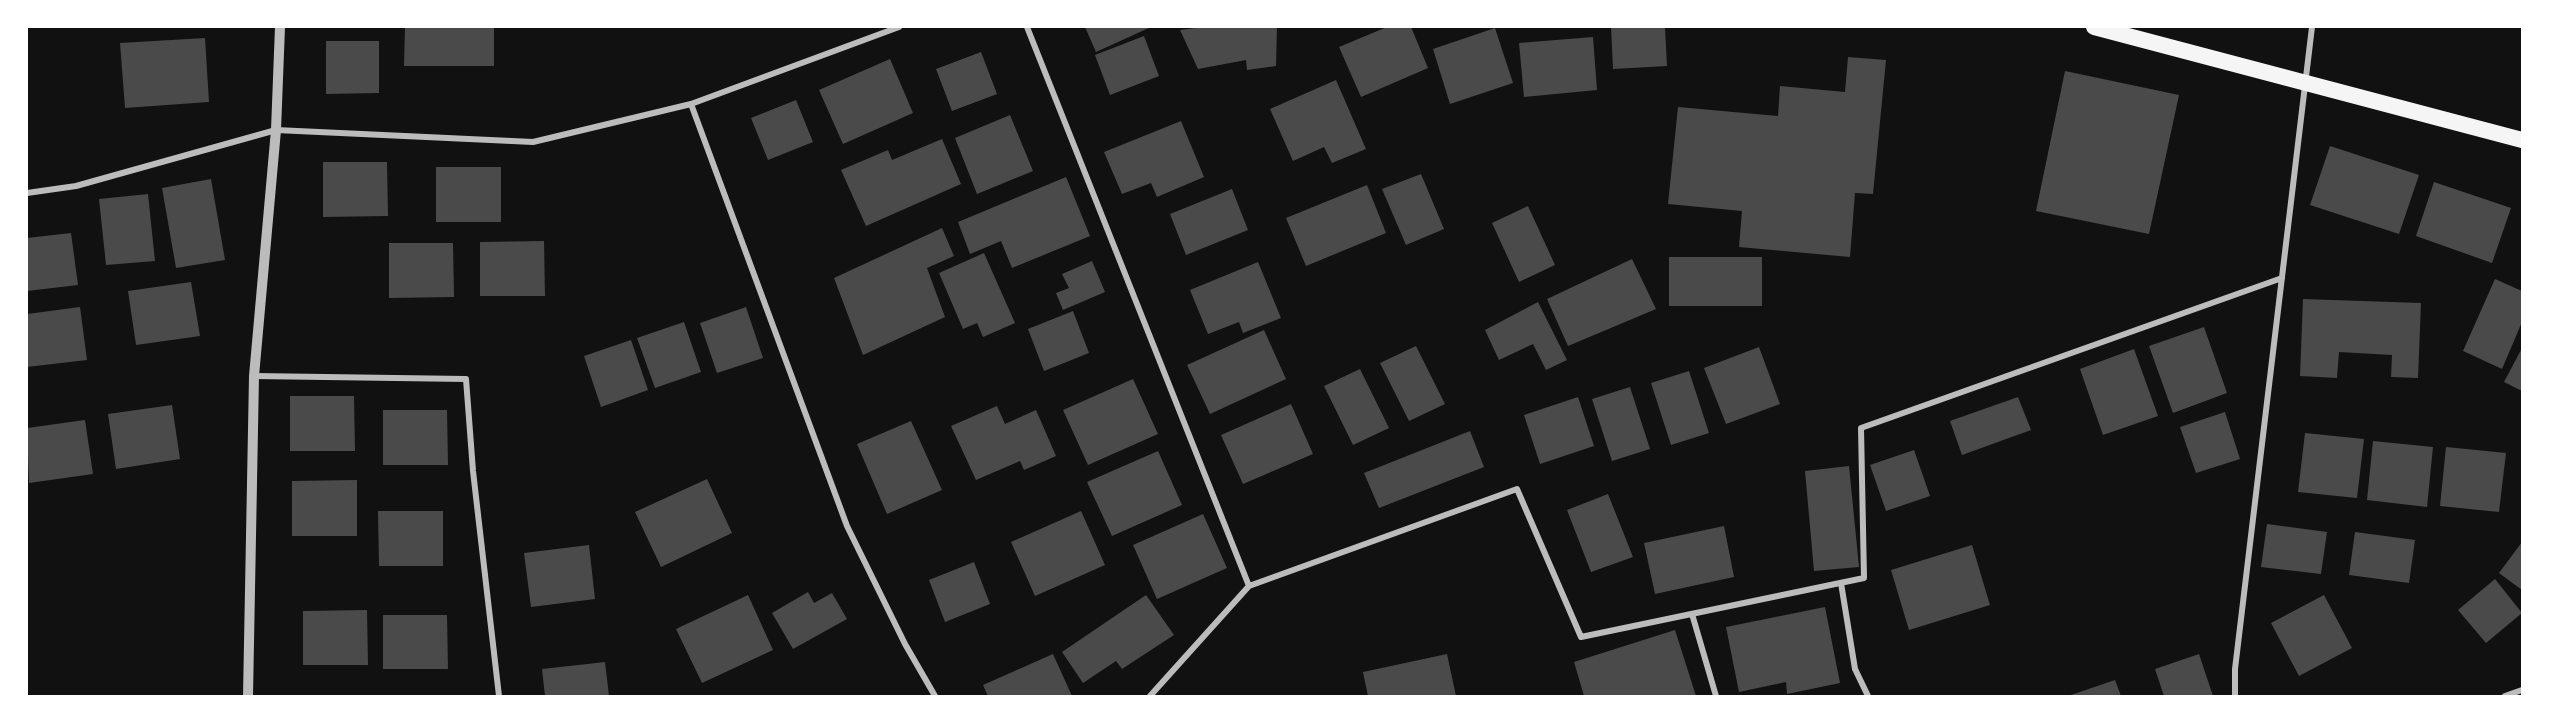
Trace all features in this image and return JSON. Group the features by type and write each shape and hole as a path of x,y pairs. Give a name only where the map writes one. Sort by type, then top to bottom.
{"highway":[{"path":"2094,27 2522,140"}],"street":[{"path":"248,696 254,375 276,130 280,27"},
{"path":"27,193 76,186 276,130 533,142 691,104 899,27"},
{"path":"1027,27 1249,586"},
{"path":"2235,696 2235,669 2312,27"},
{"path":"691,104 847,526 905,644 935,696"},
{"path":"1150,696 1249,586 1517,489 1581,637 1864,578 1861,428 2282,278"},
{"path":"254,375 466,379 473,471 500,696"},
{"path":"1841,583 1856,669 1868,696"},
{"path":"1692,614 1716,696"},
{"path":"2505,696 2522,690"}],"building":[{"path":"405,27 494,27 494,66 404,66"},
{"path":"1085,27 1151,27 1096,52"},
{"path":"1203,27 1277,27 1276,66 1247,70 1246,60 1198,69 1180,30"},
{"path":"1387,27 1411,27 1428,68 1361,97 1339,47"},
{"path":"1611,27 1665,27 1667,66 1613,69"},
{"path":"1495,28 1513,83 1450,104 1433,49"},
{"path":"1144,36 1159,76 1110,95 1095,55"},
{"path":"1593,37 1597,90 1524,97 1519,43"},
{"path":"205,38 209,102 125,108 120,43"},
{"path":"326,41 379,41 379,93 326,94"},
{"path":"981,52 997,94 952,111 936,69"},
{"path":"1848,57 1886,60 1873,194 1855,193 1850,257 1739,247 1742,211 1668,204 1678,107 1778,116 1780,86 1845,92"},
{"path":"890,59 913,113 843,144 819,90"},
{"path":"2065,71 2179,95 2149,234 2036,211"},
{"path":"1336,80 1366,149 1332,163 1324,147 1293,161 1270,109"},
{"path":"796,100 813,142 768,160 751,118"},
{"path":"1010,115 1033,171 977,194 955,138"},
{"path":"1181,121 1204,177 1157,197 1151,183 1122,194 1104,152"},
{"path":"942,139 961,184 866,226 841,170 888,150 892,160"},
{"path":"2330,146 2419,175 2399,234 2310,205"},
{"path":"323,162 387,162 388,216 323,217"},
{"path":"436,167 501,167 501,222 436,222"},
{"path":"1421,174 1444,229 1406,245 1382,189"},
{"path":"1066,177 1090,236 1012,268 1001,241 970,254 958,222"},
{"path":"211,179 225,260 176,268 162,188"},
{"path":"2434,182 2511,208 2492,263 2416,236"},
{"path":"1367,185 1386,233 1306,266 1286,218"},
{"path":"1232,189 1248,230 1186,255 1170,214"},
{"path":"148,194 155,261 106,265 99,199"},
{"path":"1528,206 1555,265 1519,282 1492,223"},
{"path":"942,228 954,256 927,268 945,317 863,355 834,278"},
{"path":"71,233 78,285 27,291 27,238"},
{"path":"544,241 545,296 480,296 480,242"},
{"path":"389,243 453,243 454,297 389,298"},
{"path":"984,253 1015,323 983,337 977,323 963,329 939,273"},
{"path":"1669,257 1762,257 1762,306 1669,306"},
{"path":"1632,259 1656,309 1568,346 1547,299"},
{"path":"1092,261 1105,292 1063,310 1056,293 1069,288 1062,274"},
{"path":"1258,262 1281,318 1243,333 1239,322 1208,334 1190,290"},
{"path":"2495,279 2522,291 2522,322 2502,369 2463,351"},
{"path":"191,282 200,336 136,345 128,291"},
{"path":"2303,299 2421,303 2418,378 2391,377 2392,355 2339,352 2337,378 2300,376"},
{"path":"1538,302 1567,360 1546,370 1533,344 1499,360 1485,330"},
{"path":"80,307 87,360 27,367 27,314"},
{"path":"746,307 763,358 717,373 700,323"},
{"path":"1073,311 1089,353 1044,371 1028,329"},
{"path":"684,322 701,372 655,388 637,338"},
{"path":"2204,327 2227,393 2173,413 2149,346"},
{"path":"1264,330 1286,379 1210,414 1187,365"},
{"path":"631,340 648,390 601,407 584,356"},
{"path":"1416,346 1445,404 1409,421 1380,363"},
{"path":"1759,347 1780,404 1726,424 1704,368"},
{"path":"2522,348 2522,391 2504,382"},
{"path":"2134,349 2158,416 2103,435 2080,369"},
{"path":"1360,369 1389,428 1353,445 1324,386"},
{"path":"1689,371 1709,433 1671,445 1651,383"},
{"path":"1133,379 1158,434 1088,465 1063,410"},
{"path":"1630,387 1650,449 1612,461 1592,399"},
{"path":"290,396 354,396 355,451 290,451"},
{"path":"1578,397 1594,446 1540,464 1524,415"},
{"path":"2018,397 2031,430 1962,455 1950,421"},
{"path":"1291,404 1313,454 1243,484 1221,435"},
{"path":"172,405 180,459 116,469 108,414"},
{"path":"997,406 1005,424 1036,410 1056,456 1024,470 1020,461 976,480 951,426"},
{"path":"383,410 447,410 448,465 383,465"},
{"path":"2225,412 2240,459 2196,473 2180,427"},
{"path":"85,420 93,474 29,483 27,428"},
{"path":"911,421 942,490 887,514 857,444"},
{"path":"1470,431 1484,467 1379,508 1364,473"},
{"path":"2305,433 2364,439 2357,498 2298,492"},
{"path":"2373,441 2433,447 2427,507 2367,500"},
{"path":"2446,447 2506,453 2499,512 2440,506"},
{"path":"1914,450 1930,496 1886,511 1870,465"},
{"path":"1158,451 1182,505 1112,536 1087,482"},
{"path":"1849,466 1859,567 1814,571 1805,471"},
{"path":"707,479 732,533 661,567 635,512"},
{"path":"357,480 357,536 292,536 292,481"},
{"path":"1608,494 1633,557 1591,572 1567,510"},
{"path":"378,511 443,511 443,566 379,566"},
{"path":"1081,511 1105,565 1035,596 1011,542"},
{"path":"1203,514 1227,568 1157,599 1133,545"},
{"path":"2267,524 2327,532 2321,574 2261,567"},
{"path":"1724,526 1734,577 1655,594 1644,543"},
{"path":"2355,532 2415,540 2409,583 2349,575"},
{"path":"2522,542 2522,590 2499,573"},
{"path":"589,545 595,599 531,607 524,553"},
{"path":"1972,545 1990,605 1909,630 1891,570"},
{"path":"974,562 990,604 945,622 929,580"},
{"path":"2495,579 2522,613 2486,643 2458,610"},
{"path":"808,592 814,603 832,593 847,619 793,649 772,613"},
{"path":"748,595 773,650 702,683 676,629"},
{"path":"1146,595 1174,635 1122,669 1116,661 1083,683 1062,652"},
{"path":"2324,595 2352,648 2299,676 2271,623"},
{"path":"1825,607 1840,683 1787,694 1786,682 1739,692 1726,627"},
{"path":"367,610 368,665 303,665 303,611"},
{"path":"383,615 447,615 448,669 383,669"},
{"path":"1675,630 1696,696 1584,696 1574,662"},
{"path":"1053,654 1072,696 988,696 983,685"},
{"path":"1447,654 1456,696 1368,696 1363,672"},
{"path":"2199,654 2213,696 2164,696 2155,669"},
{"path":"605,662 609,696 545,696 542,669"},
{"path":"2115,680 2121,696 2068,696"}]}
